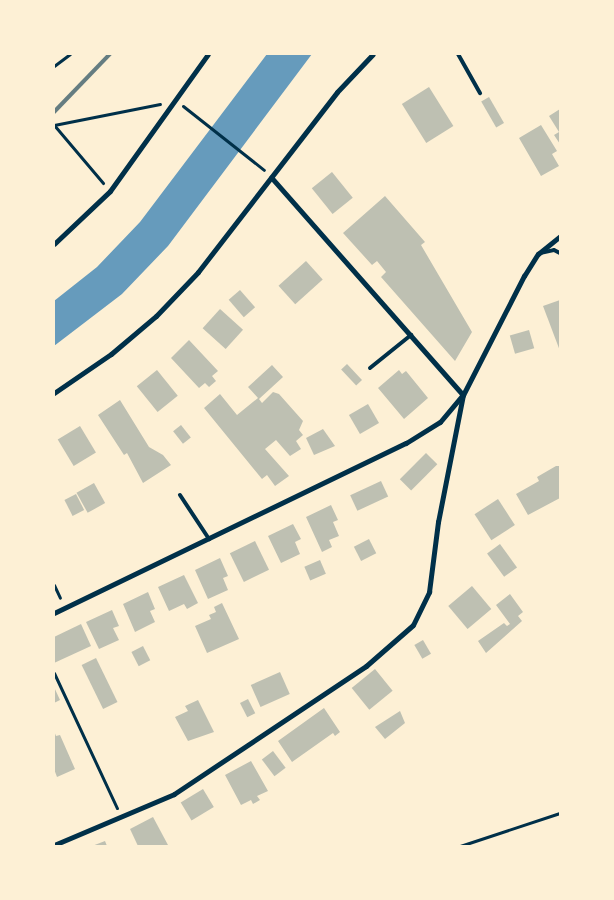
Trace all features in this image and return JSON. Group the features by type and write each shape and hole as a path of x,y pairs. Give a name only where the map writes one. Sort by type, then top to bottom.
{"street":[{"path":"54,244 110,191 208,54"},
{"path":"54,393 111,354 156,316 198,272 337,92 373,54"},
{"path":"271,177 463,395"},
{"path":"54,613 406,443 440,422 463,395 538,254 560,236"},
{"path":"54,845 174,794 366,666 413,625 429,592 438,522 463,395"}],"lane":[{"path":"458,54 480,93"},
{"path":"538,254 554,250 560,253"},
{"path":"370,368 410,335"},
{"path":"180,495 209,539"}],"path":[{"path":"54,66 70,54"},
{"path":"110,191 54,125 133,107 172,102"},
{"path":"189,110 261,168"},
{"path":"54,673 121,816"},
{"path":"460,846 560,813"}],"water":[{"path":"267,54 312,54 168,246 122,294 54,346 54,301 97,267 140,222"}],"building":[{"path":"429,87 453,126 426,143 402,104"},
{"path":"489,97 504,123 496,127 481,102"},
{"path":"560,109 560,144 554,135 559,132 549,116"},
{"path":"541,125 557,151 552,154 559,166 541,176 519,138"},
{"path":"332,172 353,198 333,214 312,188"},
{"path":"385,196 425,242 421,245 472,332 455,361 381,277 386,272 377,261 372,265 343,233"},
{"path":"306,261 323,280 295,304 279,286"},
{"path":"240,290 255,307 244,317 229,300"},
{"path":"560,300 560,351 543,306"},
{"path":"220,309 243,330 226,349 203,328"},
{"path":"529,330 534,348 515,354 510,336"},
{"path":"189,340 218,371 212,376 216,381 209,387 205,383 199,388 171,358"},
{"path":"347,364 362,380 356,386 341,369"},
{"path":"272,365 283,377 259,399 262,403 273,392 279,394 303,421 299,430 303,435 296,441 301,449 290,456 276,440 265,449 289,476 275,486 267,475 262,479 204,408 220,394 237,415 258,398 248,387"},
{"path":"157,370 178,396 158,412 137,386"},
{"path":"399,370 402,374 406,371 428,398 404,419 378,388"},
{"path":"120,400 149,447 163,455 171,465 143,483 127,453 124,455 98,415"},
{"path":"368,404 379,423 360,434 349,415"},
{"path":"181,425 191,438 183,444 173,431"},
{"path":"80,426 96,453 74,466 58,439"},
{"path":"323,429 335,446 314,455 306,438"},
{"path":"426,453 437,464 411,490 400,479"},
{"path":"556,466 560,466 560,498 528,515 516,494 539,481 537,477"},
{"path":"381,481 388,496 357,511 350,495"},
{"path":"94,483 105,503 88,513 77,493"},
{"path":"76,494 84,510 73,516 64,500"},
{"path":"498,499 515,525 491,540 475,514"},
{"path":"331,505 338,520 333,522 339,536 329,540 332,547 322,552 306,517"},
{"path":"293,524 301,539 295,542 300,554 281,563 268,536"},
{"path":"369,539 376,553 361,561 354,547"},
{"path":"255,541 269,570 244,582 230,553"},
{"path":"500,544 517,567 504,577 487,553"},
{"path":"220,558 228,576 223,578 228,590 208,599 195,570"},
{"path":"320,560 326,574 310,580 304,567"},
{"path":"184,575 198,603 187,609 184,604 169,611 158,587"},
{"path":"472,586 491,609 468,629 448,606"},
{"path":"148,592 155,609 150,611 155,622 135,632 123,604"},
{"path":"510,594 523,612 518,616 522,621 486,653 478,641 504,623 507,626 510,624 496,605"},
{"path":"222,603 239,639 207,653 195,626 211,619 209,615 216,612 214,607"},
{"path":"112,610 119,626 113,628 119,640 99,649 86,622"},
{"path":"81,624 91,646 54,663 54,637"},
{"path":"423,640 431,654 422,659 414,645"},
{"path":"143,646 150,660 139,666 131,652"},
{"path":"96,658 117,702 103,709 82,665"},
{"path":"375,669 393,691 369,710 352,688"},
{"path":"280,672 290,694 261,707 251,685"},
{"path":"54,687 60,700 54,703"},
{"path":"248,699 255,713 247,717 240,703"},
{"path":"198,700 214,732 188,741 175,717 188,711 185,706"},
{"path":"324,708 340,732 335,736 333,733 292,762 278,741"},
{"path":"400,711 405,723 385,739 375,727"},
{"path":"54,731 56,736 60,735 75,769 57,777 54,769"},
{"path":"273,751 286,768 274,776 262,759"},
{"path":"251,761 268,791 257,796 260,800 253,804 251,800 241,805 225,775"},
{"path":"203,789 214,807 192,820 181,802"},
{"path":"153,817 168,845 138,846 130,829"},
{"path":"105,841 107,846 92,846"}],"railway":[{"path":"54,112 110,54"}]}
